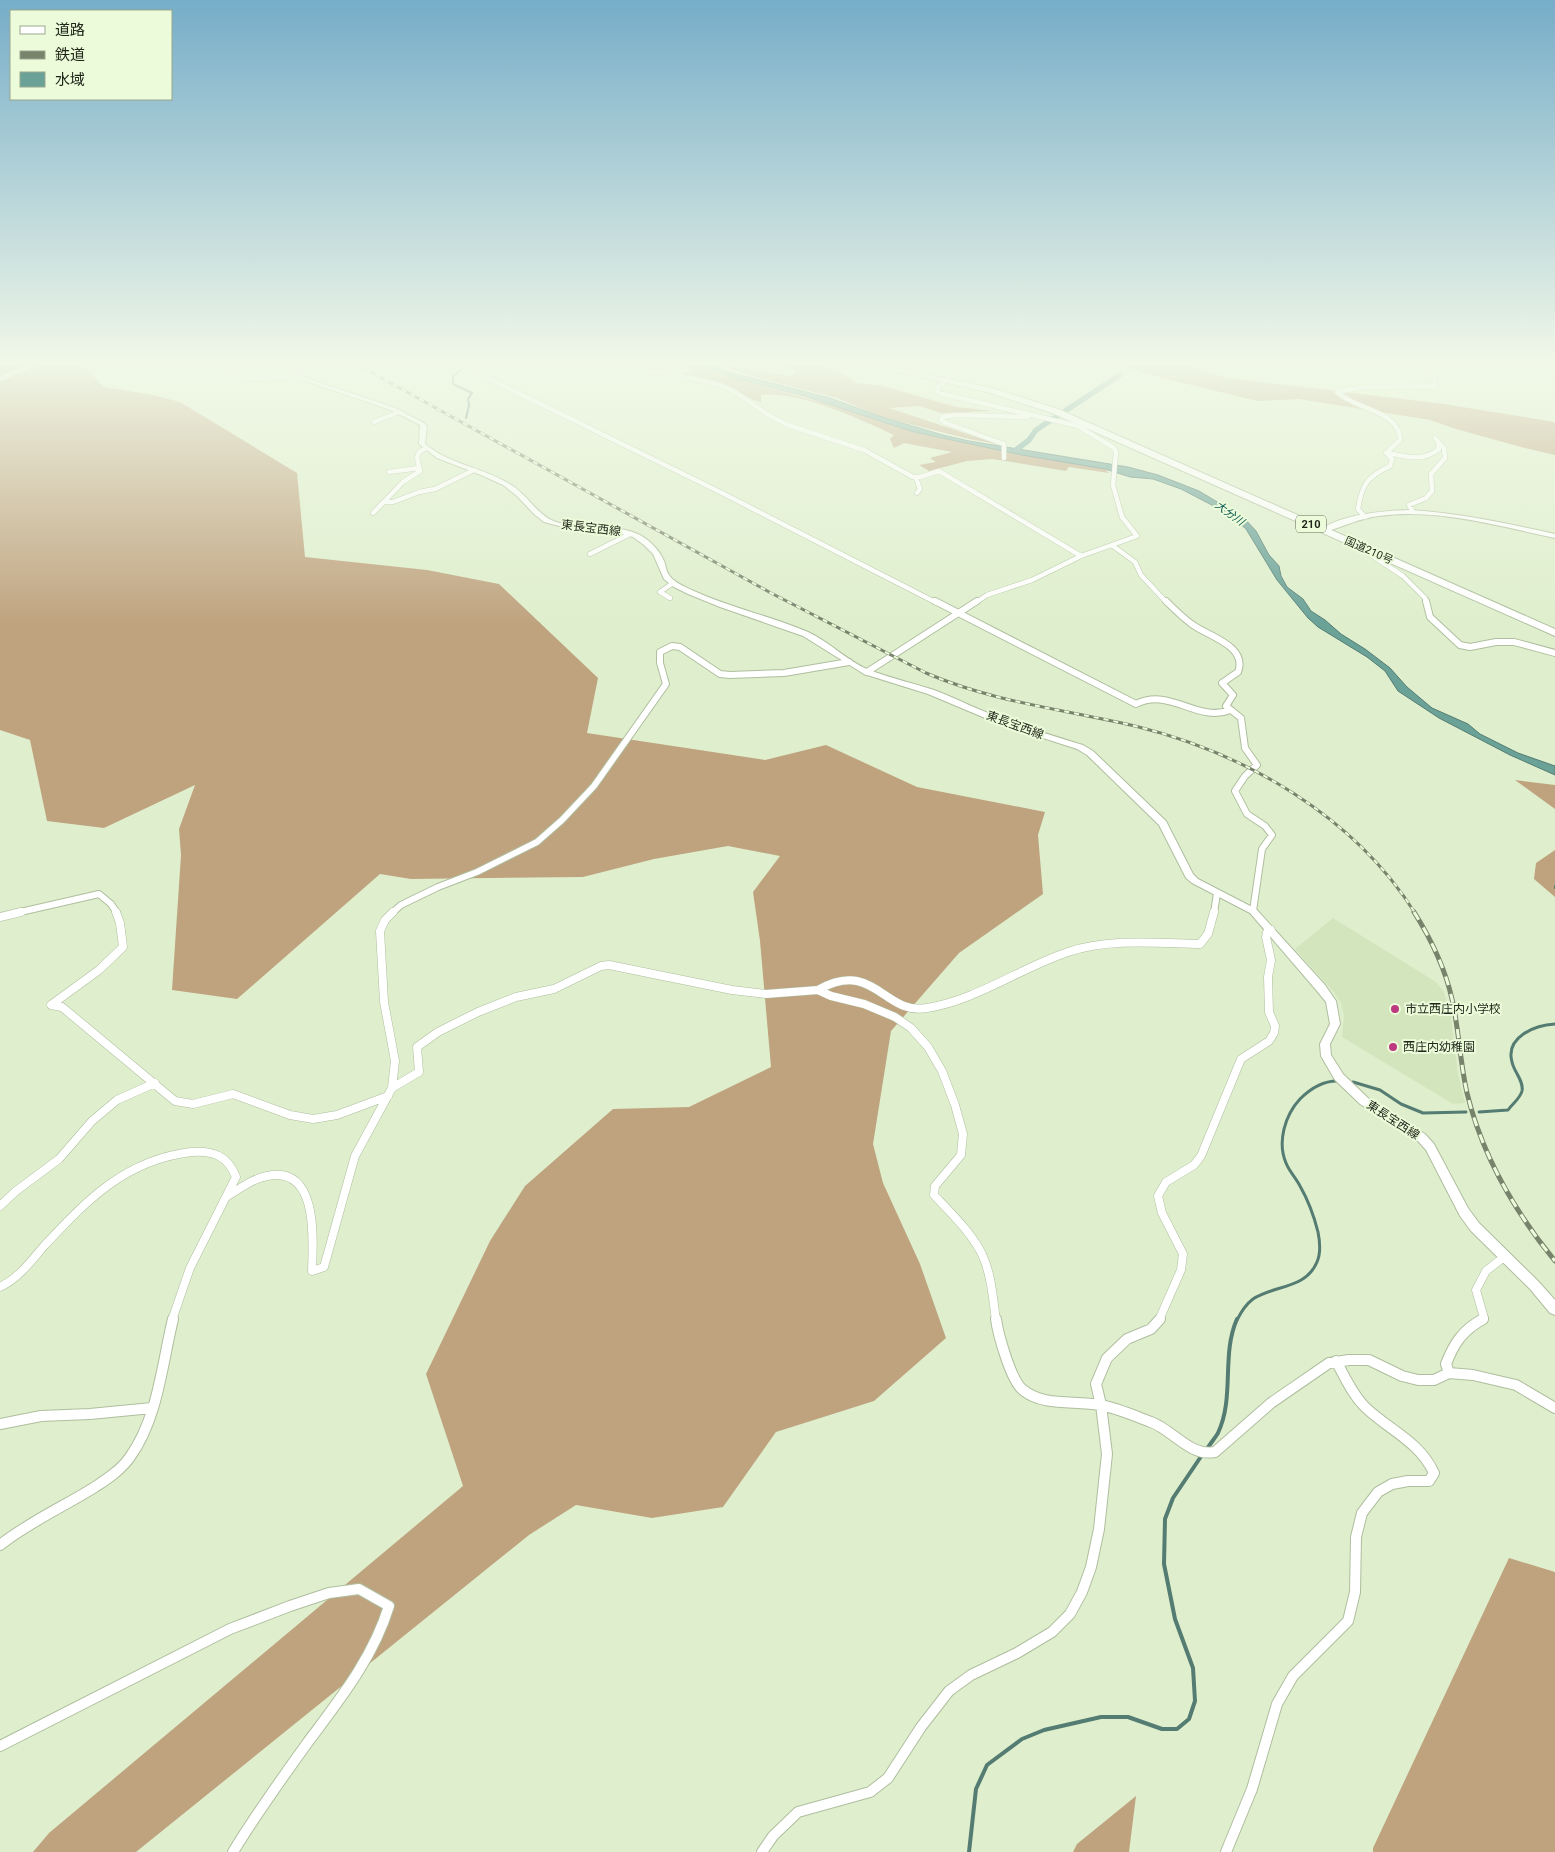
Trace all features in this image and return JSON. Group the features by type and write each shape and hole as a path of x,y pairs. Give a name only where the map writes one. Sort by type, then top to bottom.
{"highway":[{"name":"国道210号","path":"1148,451 1555,633"}],"main road":[{"name":"東長宝西線","path":"432,451 451,463 474,470 516,491 542,518 549,522 562,526 630,534 642,539 659,557 661,569 665,576 718,605 805,634 822,642 849,662 867,672 931,692 1000,721 1090,753 1163,823 1189,876 1195,882 1253,911 1331,1001 1335,1024 1325,1044 1326,1056 1339,1077 1364,1101 1426,1142 1474,1227 1534,1285 1555,1309"},
{"path":"1324,530 1344,521 1413,512 1452,515 1555,536"}],"street":[{"path":"373,513 403,482 418,474 420,471 415,462 415,457 421,451"},
{"path":"637,451 1136,704 1144,698 1156,697 1208,713 1223,714 1231,710"},
{"path":"867,451 907,475 916,478 939,471 1081,556"},
{"path":"1004,451 1004,458"},
{"path":"867,672 987,595 1032,580 1081,556 1137,536 1122,515 1113,484 1116,458 1115,451"},
{"path":"1386,453 1421,459 1435,451"},
{"path":"1413,512 1409,505 1422,500 1430,494 1431,488 1428,479 1432,471 1445,460 1444,451"},
{"path":"1365,517 1358,509 1361,492 1374,474 1390,466 1392,459 1386,453"},
{"path":"388,472 419,468"},
{"path":"385,502 394,502 419,492 435,489 474,470"},
{"path":"916,478 920,489 917,493"},
{"path":"590,554 630,534"},
{"path":"1112,546 1134,563 1141,575 1190,624 1234,650 1238,659 1239,670 1234,677 1224,680 1222,683 1233,695 1226,706 1241,718 1242,738 1247,756 1256,765 1234,791 1247,814 1265,826 1272,835 1262,849 1253,911"},
{"path":"1366,549 1368,554 1404,576 1425,598 1430,617 1460,645 1470,647 1496,642 1514,642 1555,653"},
{"path":"670,598 660,592 668,588 673,582"},
{"path":"226,1197 257,1180 275,1175 292,1178 304,1189 310,1206 312,1271 324,1267 356,1156 392,1088 395,1061 384,1002 380,931 385,920 401,905 438,887 477,872 537,842 562,820 594,786 646,709 666,684 660,663 660,652 672,646 680,647 720,674 730,675 784,673 849,662"},
{"path":"818,990 829,982 848,978 864,982 908,1007 924,1009 965,996 1016,976 1053,956 1087,946 1200,944 1206,940 1211,926 1217,893"},
{"path":"0,917 99,894 110,901 122,926 123,947 99,970 51,1005 62,1007 175,1101 193,1104 233,1094 290,1115 313,1119 337,1115 388,1096"},
{"path":"762,1852 773,1836 798,1812 870,1792 888,1778 921,1727 949,1690 971,1675 1017,1654 1052,1632 1070,1614 1082,1592 1091,1567 1098,1529 1107,1454 1102,1405 1096,1384 1107,1358 1127,1339 1151,1329 1160,1319 1181,1270 1183,1254 1162,1213 1158,1196 1161,1189 1166,1182 1194,1165 1201,1156 1242,1060 1269,1041 1274,1033 1275,1026 1269,1012 1268,984 1271,960 1266,937 1267,932 1271,930"},
{"path":"392,1088 419,1072 417,1046 423,1041 466,1018 516,997 553,990 581,973 598,966 609,965 732,990 766,994 818,990 832,996 864,1004 895,1018 911,1028 928,1047 942,1071 955,1105 963,1134 961,1155 935,1186 934,1195 960,1222 984,1258 992,1291 998,1335 1009,1364 1021,1388 1040,1400 1102,1405 1157,1424 1183,1443 1209,1455 1215,1452 1276,1399 1323,1366 1336,1361 1370,1360 1399,1376 1427,1382 1441,1378 1449,1373 1474,1375 1516,1385 1555,1408"},
{"path":"0,1206 16,1191 59,1159 92,1121 117,1100 155,1083"},
{"path":"0,1288 18,1275 76,1212 110,1182 131,1169 162,1156 185,1152 207,1152 228,1160 236,1177 196,1255 178,1300 152,1408 140,1440 129,1458 118,1469 92,1487 30,1523 0,1545"},
{"path":"1449,1373 1446,1364 1455,1340 1468,1326 1484,1318 1476,1290 1486,1271 1504,1257"},
{"path":"1226,1852 1252,1789 1277,1704 1293,1676 1348,1620 1355,1592 1356,1537 1362,1513 1378,1492 1392,1484 1408,1481 1429,1481 1434,1472 1430,1460 1406,1438 1366,1409 1356,1397 1336,1361"},
{"path":"0,1424 41,1416 90,1414 152,1408"},
{"path":"0,1746 230,1629 329,1593 359,1589 368,1593 390,1606 384,1628 368,1661 253,1817 233,1852"}],"shaded area":[{"path":"0,451 261,451 297,473 305,557 427,570 499,584 598,678 587,733 765,760 826,745 917,787 1045,812 1038,835 1043,894 959,953 891,1031 873,1144 883,1183 920,1264 946,1338 874,1401 776,1432 723,1507 652,1518 576,1505 529,1535 136,1852 33,1852 49,1833 463,1486 426,1374 490,1241 525,1186 613,1109 689,1107 771,1067 760,941 753,892 780,856 728,846 654,859 583,877 411,879 380,874 237,999 172,990 181,855 179,829 195,785 104,828 47,821 30,740 0,730"},
{"path":"949,451 1005,451 1105,469 1109,473 1069,467 1066,471 993,459 967,461 929,471 919,465 936,462 930,458 952,452"},
{"path":"1540,451 1555,451 1555,455"},
{"path":"1515,780 1555,785 1555,809"},
{"path":"1555,850 1555,897 1534,879 1536,863"},
{"name":"市立西庄内小学校","path":"1333,918 1436,982 1444,992 1451,1017 1458,1074 1465,1103 1453,1104 1342,1037 1344,1015 1341,1003 1334,992 1295,949"},
{"path":"1509,1558 1555,1572 1555,1852 1373,1852 1373,1848"},
{"path":"1136,1796 1129,1852 1073,1852 1077,1844"}],"water":[{"name":"大分川","path":"1005,451 1033,451 1128,467 1158,475 1199,491 1244,518 1256,531 1269,555 1279,566 1281,576 1287,587 1303,599 1311,611 1390,668 1407,687 1432,708 1468,724 1480,734 1518,753 1555,766 1555,775 1510,755 1439,718 1398,691 1385,671 1367,657 1318,627 1308,618 1277,580 1246,529 1229,514 1181,489 1153,479 1130,477 1105,469"}],"waterway":[{"path":"1479,1112 1508,1110 1518,1099 1522,1087 1512,1062 1511,1053 1513,1046 1523,1034 1539,1027 1555,1024"},
{"path":"1237,1320 1253,1299 1261,1294 1297,1282 1312,1271 1317,1262 1320,1247 1316,1226 1306,1197 1286,1163 1282,1146 1284,1129 1290,1113 1300,1099 1317,1086 1337,1081"},
{"path":"1353,1082 1380,1090 1401,1104 1423,1113 1466,1112"},
{"path":"1207,1449 1218,1433 1223,1419 1226,1405 1228,1361 1232,1333 1237,1319"},
{"path":"969,1852 976,1789 987,1765 1022,1739 1044,1730 1101,1717 1128,1717 1162,1729 1177,1729 1189,1719 1195,1701 1193,1668 1175,1619 1164,1564 1165,1519 1173,1498 1202,1455"}],"railway":[{"path":"515,451 771,593 926,673 978,692 1135,726 1176,738 1217,753 1256,771 1293,793 1329,818 1361,847 1390,878 1415,913"},
{"path":"1414,912 1437,954 1446,976 1454,1011 1467,1093 1481,1139 1502,1182 1526,1223 1555,1261"}],"place":[{"name":"市立西庄内小学校","path":"1395,1009"},
{"name":"西庄内幼稚園","path":"1393,1047"}]}
